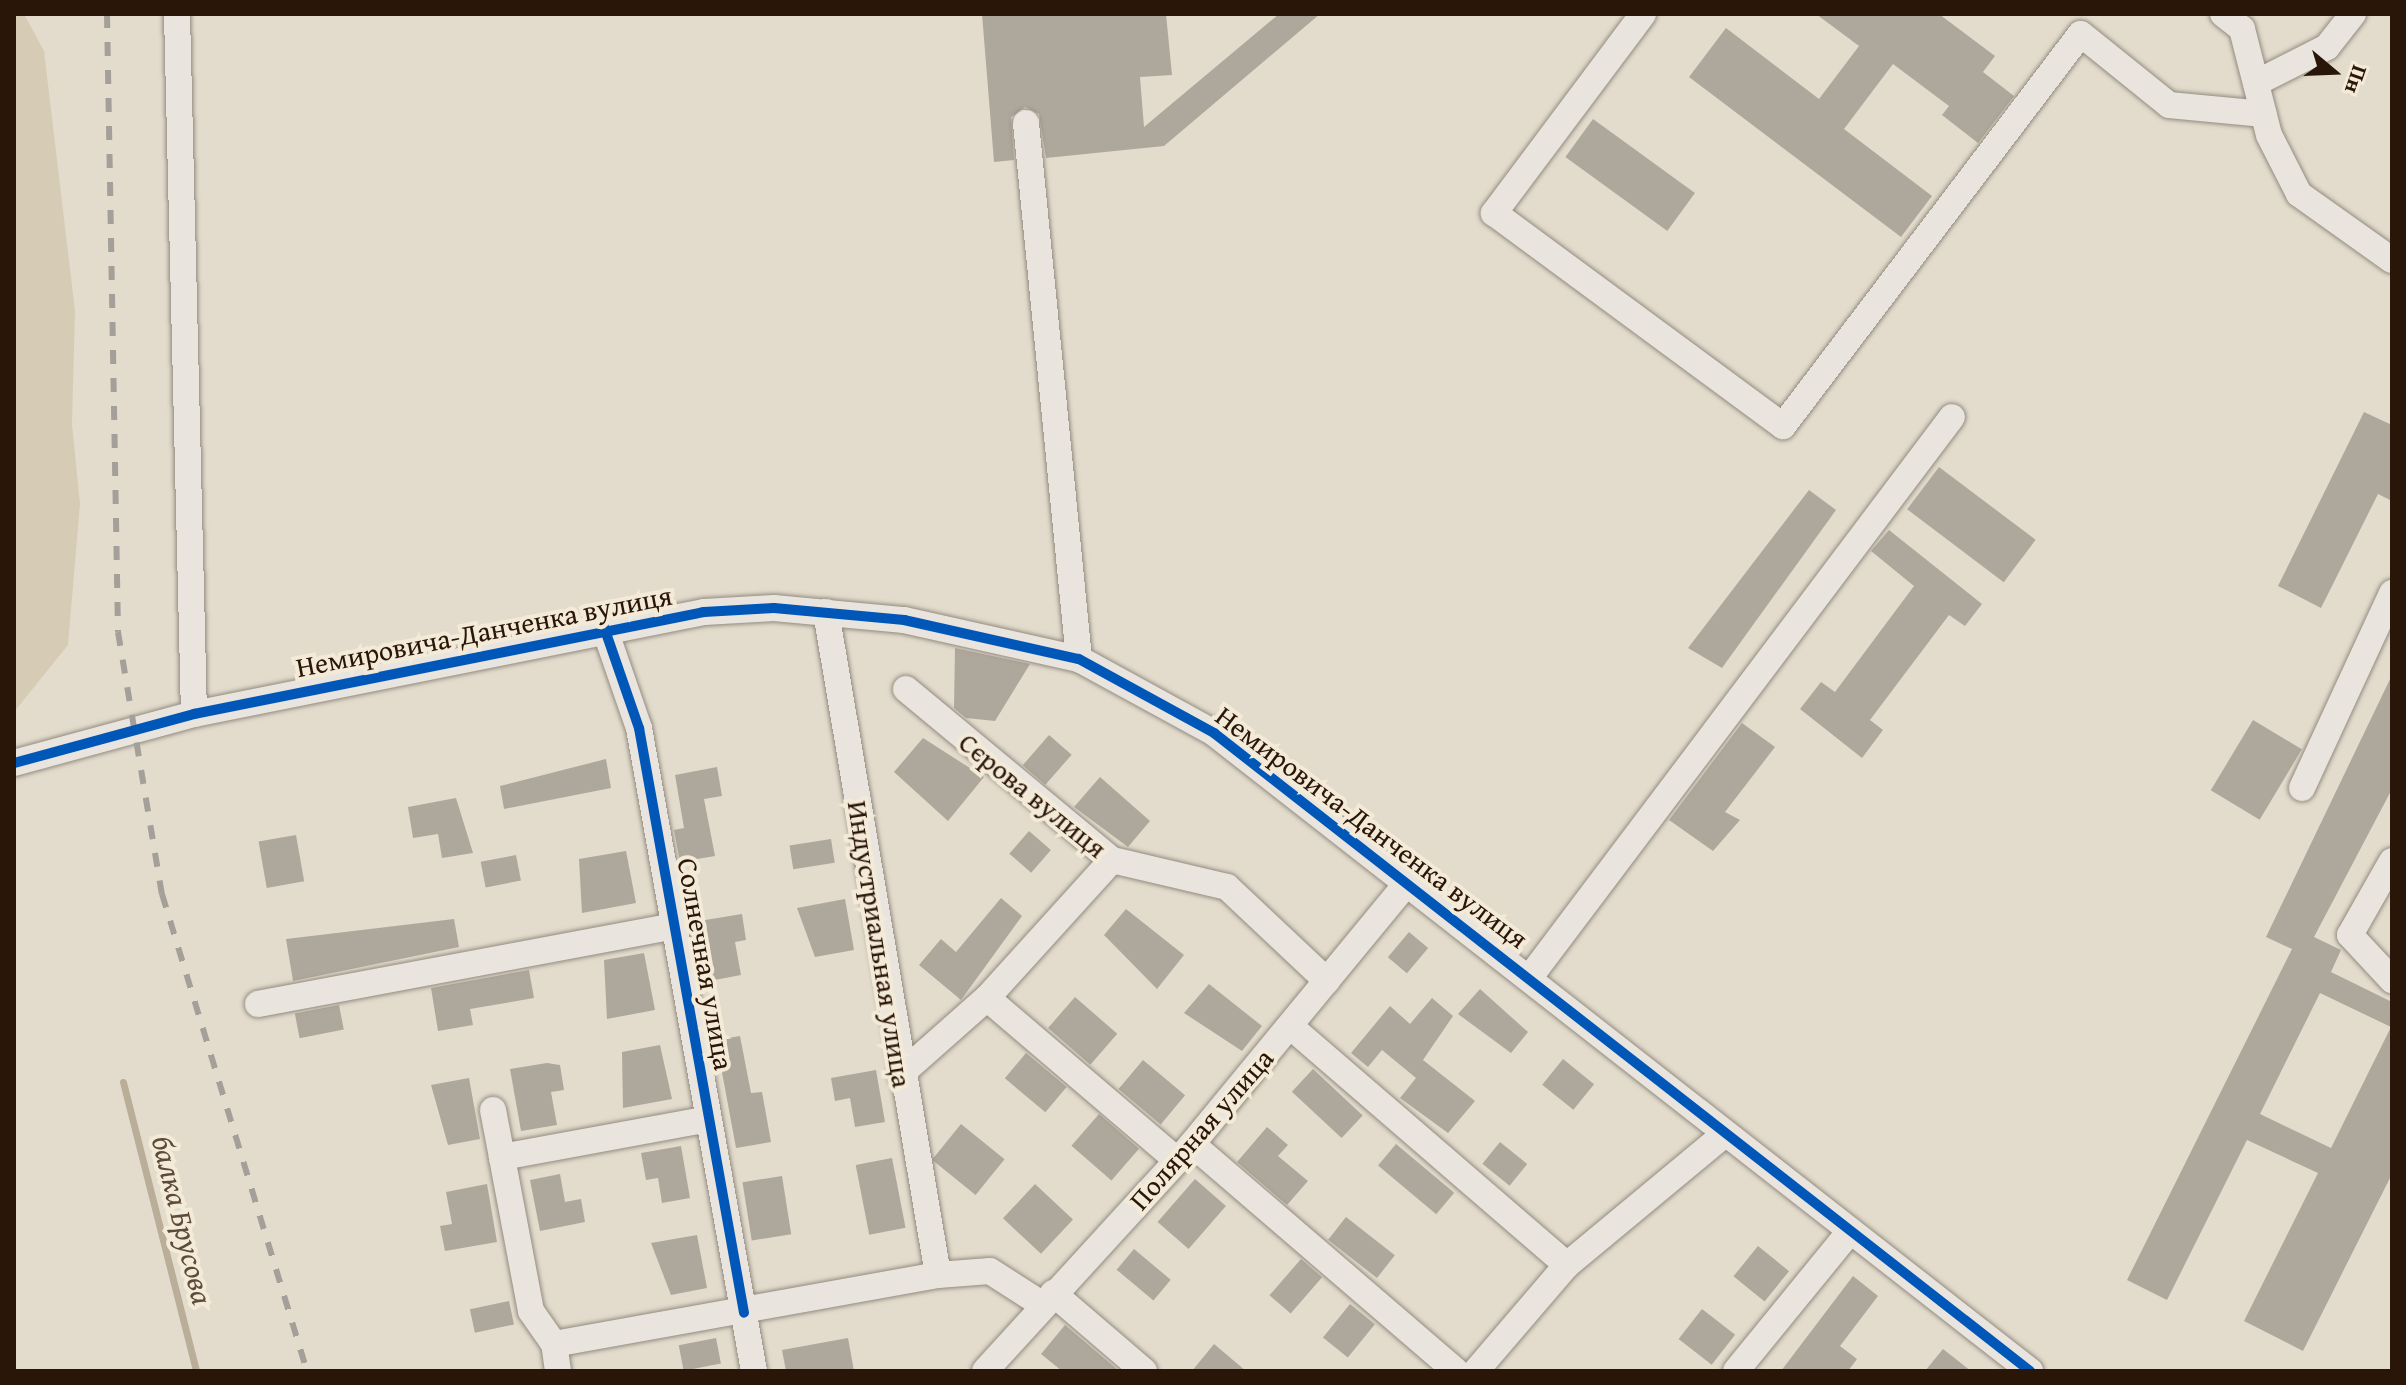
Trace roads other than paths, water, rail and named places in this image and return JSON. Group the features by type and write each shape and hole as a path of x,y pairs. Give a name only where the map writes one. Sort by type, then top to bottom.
{"street":[{"path":"177,14 194,714"},
{"path":"1643,14 1494,213 1783,426 2081,34 2169,105 2264,114"},
{"path":"2223,14 2242,29 2264,114 2299,194 2392,260"},
{"path":"2256,83 2327,47 2353,14"},
{"path":"1026,123 1079,659"},
{"path":"1530,977 1952,417"},
{"path":"2302,788 2392,593"},
{"name":"Немировича-Данченка вулиця","path":"14,763 194,714 604,627 760,608 904,620 1079,659 1214,733 1409,881 1725,1134 2030,1371"},
{"name":"Индустриальная улица","path":"826,612 901,1074 938,1275"},
{"name":"Солнечная улица","path":"604,627 639,728 754,1371"},
{"name":"Сєрова вулиця","path":"906,689 1112,860 1227,887 1327,981"},
{"path":"901,1074 987,998 1112,860"},
{"path":"2391,987 2350,935 2392,861"},
{"name":"Полярная улица","path":"985,1371 1185,1152 1409,881"},
{"path":"258,1004 675,926"},
{"path":"987,998 1185,1152 1456,1371"},
{"path":"1290,1026 1567,1265"},
{"path":"493,1110 531,1311 554,1344 558,1371"},
{"path":"502,1157 709,1119"},
{"path":"1476,1371 1567,1265 1725,1134"},
{"path":"1736,1371 1850,1231"},
{"path":"554,1344 744,1313 938,1275 990,1271 1048,1299 1144,1371"}],"waterway":[{"name":"балка Брусова","path":"123,1082 196,1371"}],"railway":[{"path":"107,14 118,632 162,894 307,1371"}]}
